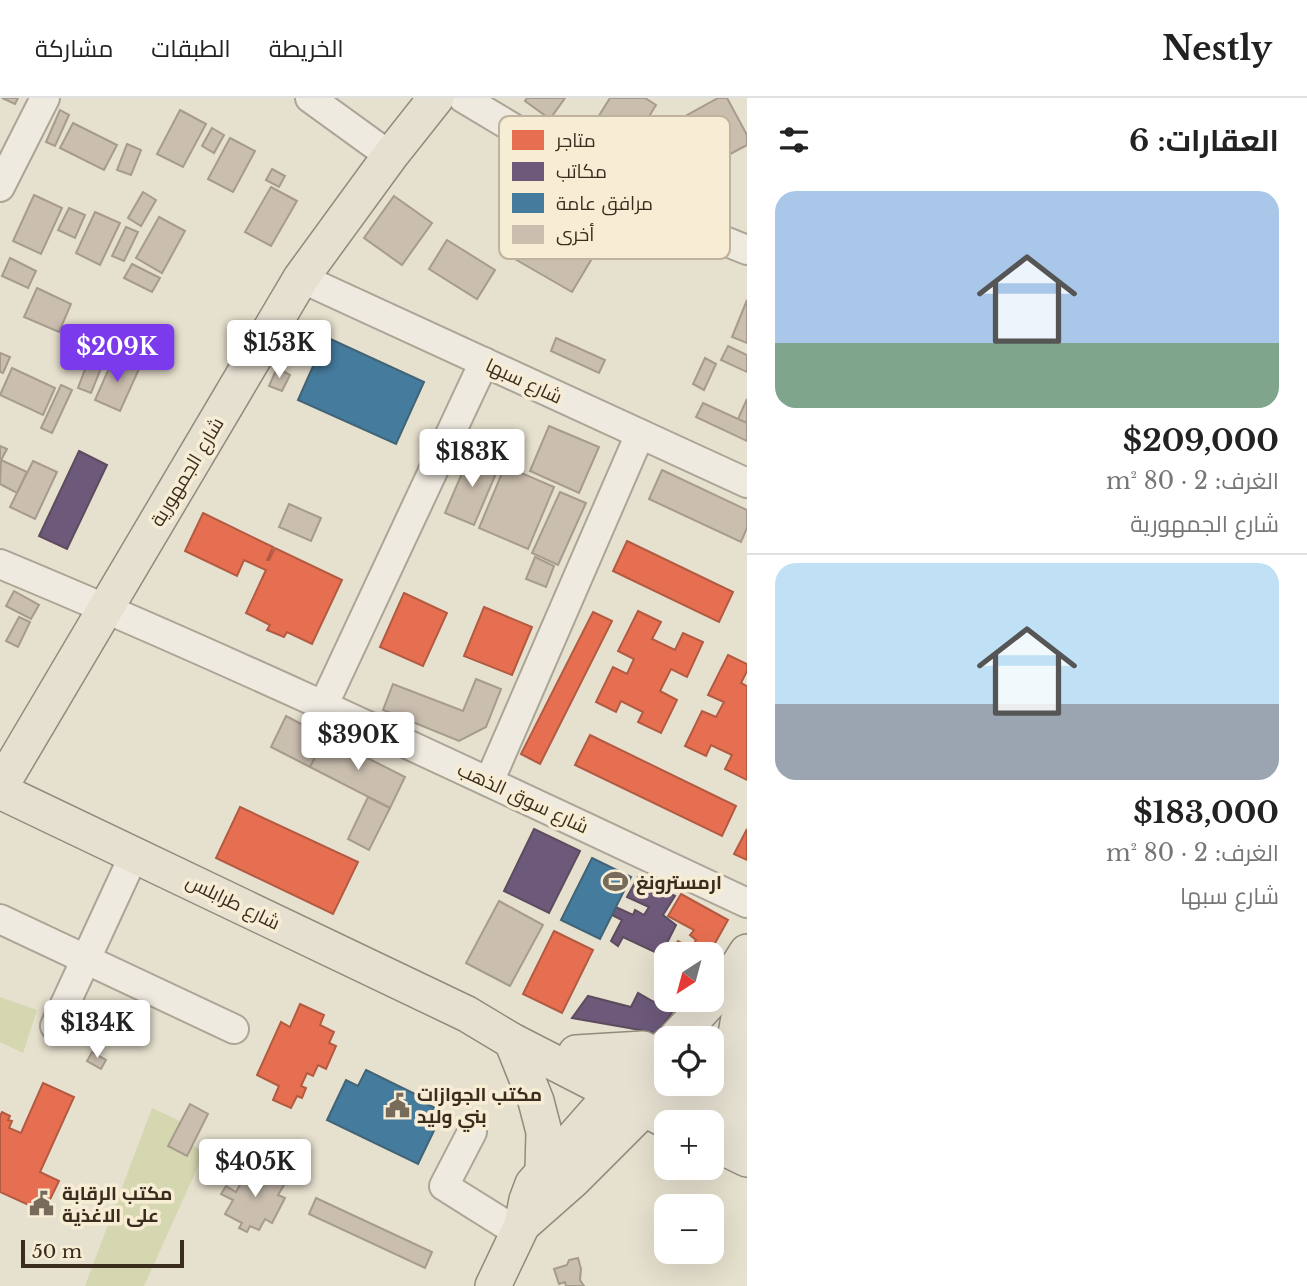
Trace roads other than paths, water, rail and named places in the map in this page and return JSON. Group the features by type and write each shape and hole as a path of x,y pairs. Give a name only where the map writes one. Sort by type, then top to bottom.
{"main road":[{"name":"شارع الجمهورية","path":"0,789 301,278 436,98"},
{"name":"شارع طرابلس","path":"0,789 467,1014 512,1041 624,1084"},
{"path":"687,1026 728,982 747,953"},
{"path":"723,1026 745,999"},
{"path":"744,1124 736,1103 732,1062 745,999"},
{"name":"شارع طرابلس","path":"467,1014 504,1025 576,1053 624,1084 664,1105 744,1124"},
{"path":"512,1041 526,1070 544,1132 543,1171"},
{"path":"576,1053 654,1047"},
{"path":"493,1286 520,1229 533,1184 624,1084 654,1057"},
{"path":"520,1229 612,1141 664,1105"},
{"path":"724,1148 747,1159"}],"street":[{"path":"0,187 44,98"},
{"path":"310,98 390,156"},
{"path":"463,98 499,120"},
{"path":"730,243 747,250"},
{"name":"شارع سبها","path":"301,278 747,483"},
{"path":"324,704 484,362"},
{"path":"489,782 639,434"},
{"name":"شارع سوق الذهب","path":"0,564 324,704 747,903"},
{"path":"55,1026 134,855"},
{"path":"0,919 234,1028"},
{"path":"472,1132 444,1186 520,1229"}],"place":[{"name":"ارمسترونغ","path":"616,882"},
{"name":"مكتب الجوازات بني وليد","path":"397,1105"},
{"name":"مكتب الرقابة على الاغذية","path":"42,1204"}]}
